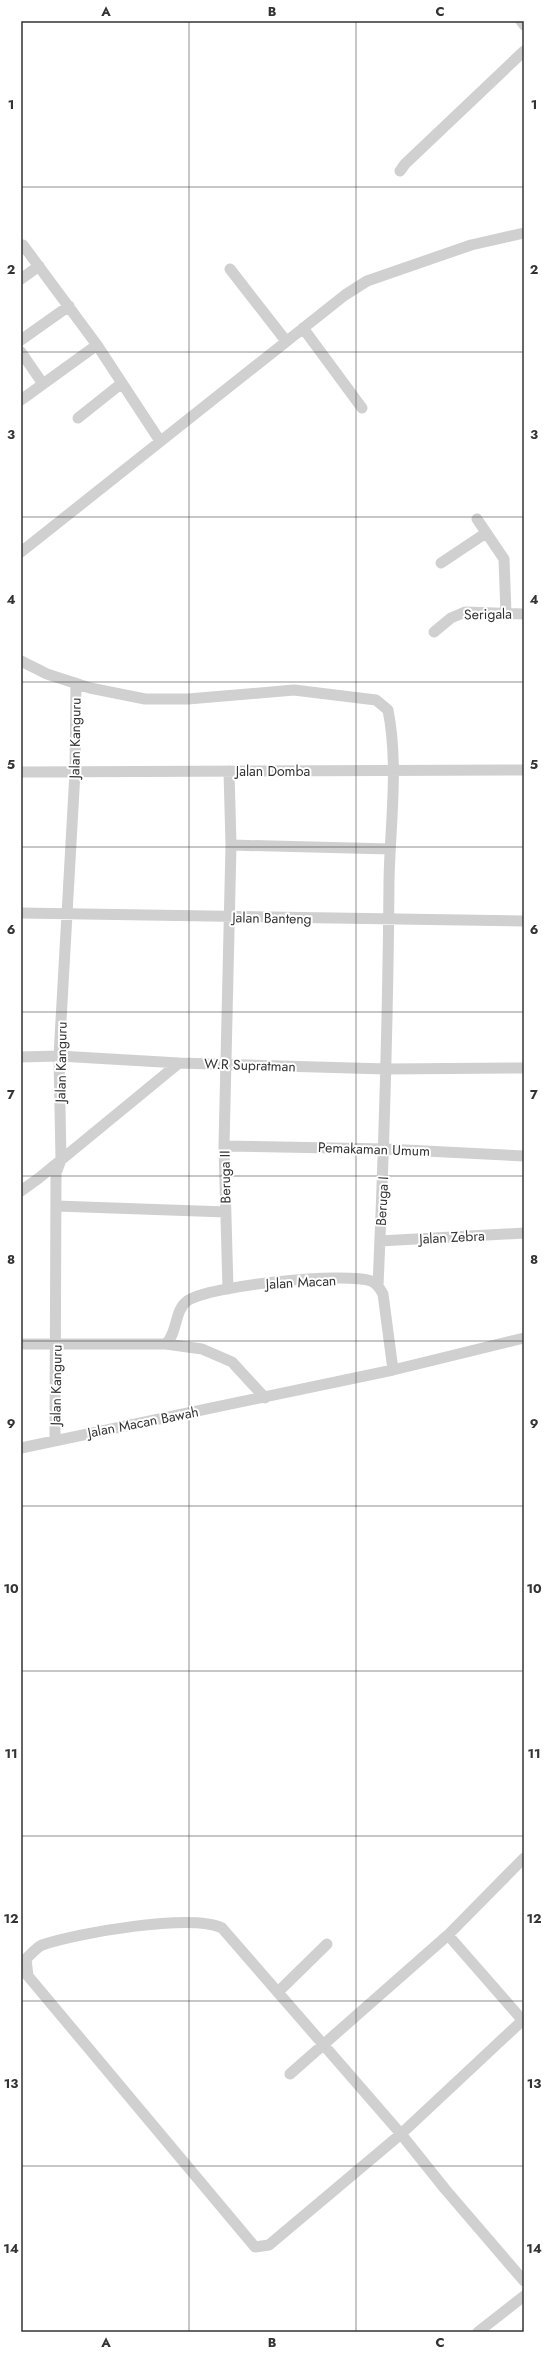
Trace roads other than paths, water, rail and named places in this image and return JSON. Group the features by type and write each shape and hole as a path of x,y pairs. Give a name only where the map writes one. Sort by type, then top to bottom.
{"street":[{"path":"521,21 524,24"},
{"path":"400,171 405,164 524,51"},
{"path":"21,552 286,341 345,295 367,281 471,245 524,233"},
{"path":"23,245 97,345 160,441"},
{"path":"21,279 39,266"},
{"path":"230,269 286,341"},
{"path":"21,340 69,306"},
{"path":"303,328 362,408"},
{"path":"21,400 97,345"},
{"path":"21,352 43,384"},
{"path":"78,418 122,383"},
{"path":"477,519 504,559 506,614"},
{"path":"440,563 486,533"},
{"name":"Serigala","path":"434,632 452,618 465,612 524,614"},
{"name":"Beruga I","path":"21,662 47,674 118,694 157,699 294,690 376,700 388,710 394,770 390,849 385,1149 378,1286"},
{"name":"Jalan Kanguru","path":"55,1440 56,1173 61,1160 59,1056 75,772 76,683"},
{"name":"Jalan Domba","path":"21,772 524,770"},
{"name":"Beruga II","path":"228,1289 224,1146 230,917 229,771"},
{"path":"230,845 390,849"},
{"name":"Jalan Banteng","path":"21,913 67,915 524,921"},
{"name":"W.R Supratman","path":"21,1057 59,1056 226,1065 386,1069 524,1068"},
{"path":"21,1191 179,1063"},
{"name":"Pemakaman Umum","path":"224,1146 385,1149 524,1156"},
{"path":"56,1206 226,1212"},
{"name":"Jalan Zebra","path":"380,1241 524,1233"},
{"name":"Jalan Macan","path":"166,1344 173,1338 180,1310 186,1302 228,1289 272,1282 351,1279 371,1281 378,1286"},
{"path":"378,1286 383,1294 392,1370"},
{"name":"Jalan Macan Bawah","path":"21,1448 265,1398 392,1370 524,1338"},
{"path":"21,1344 166,1344 202,1349 232,1362 265,1398"},
{"path":"290,2074 448,1936 524,1858"},
{"path":"448,1936 524,2021 401,2134 269,2245 255,2247 28,1976 26,1959 41,1946 112,1929 204,1922 222,1928 401,2134 445,2190 524,2281"},
{"path":"278,1992 326,1944"},
{"path":"478,2332 524,2296"}]}
